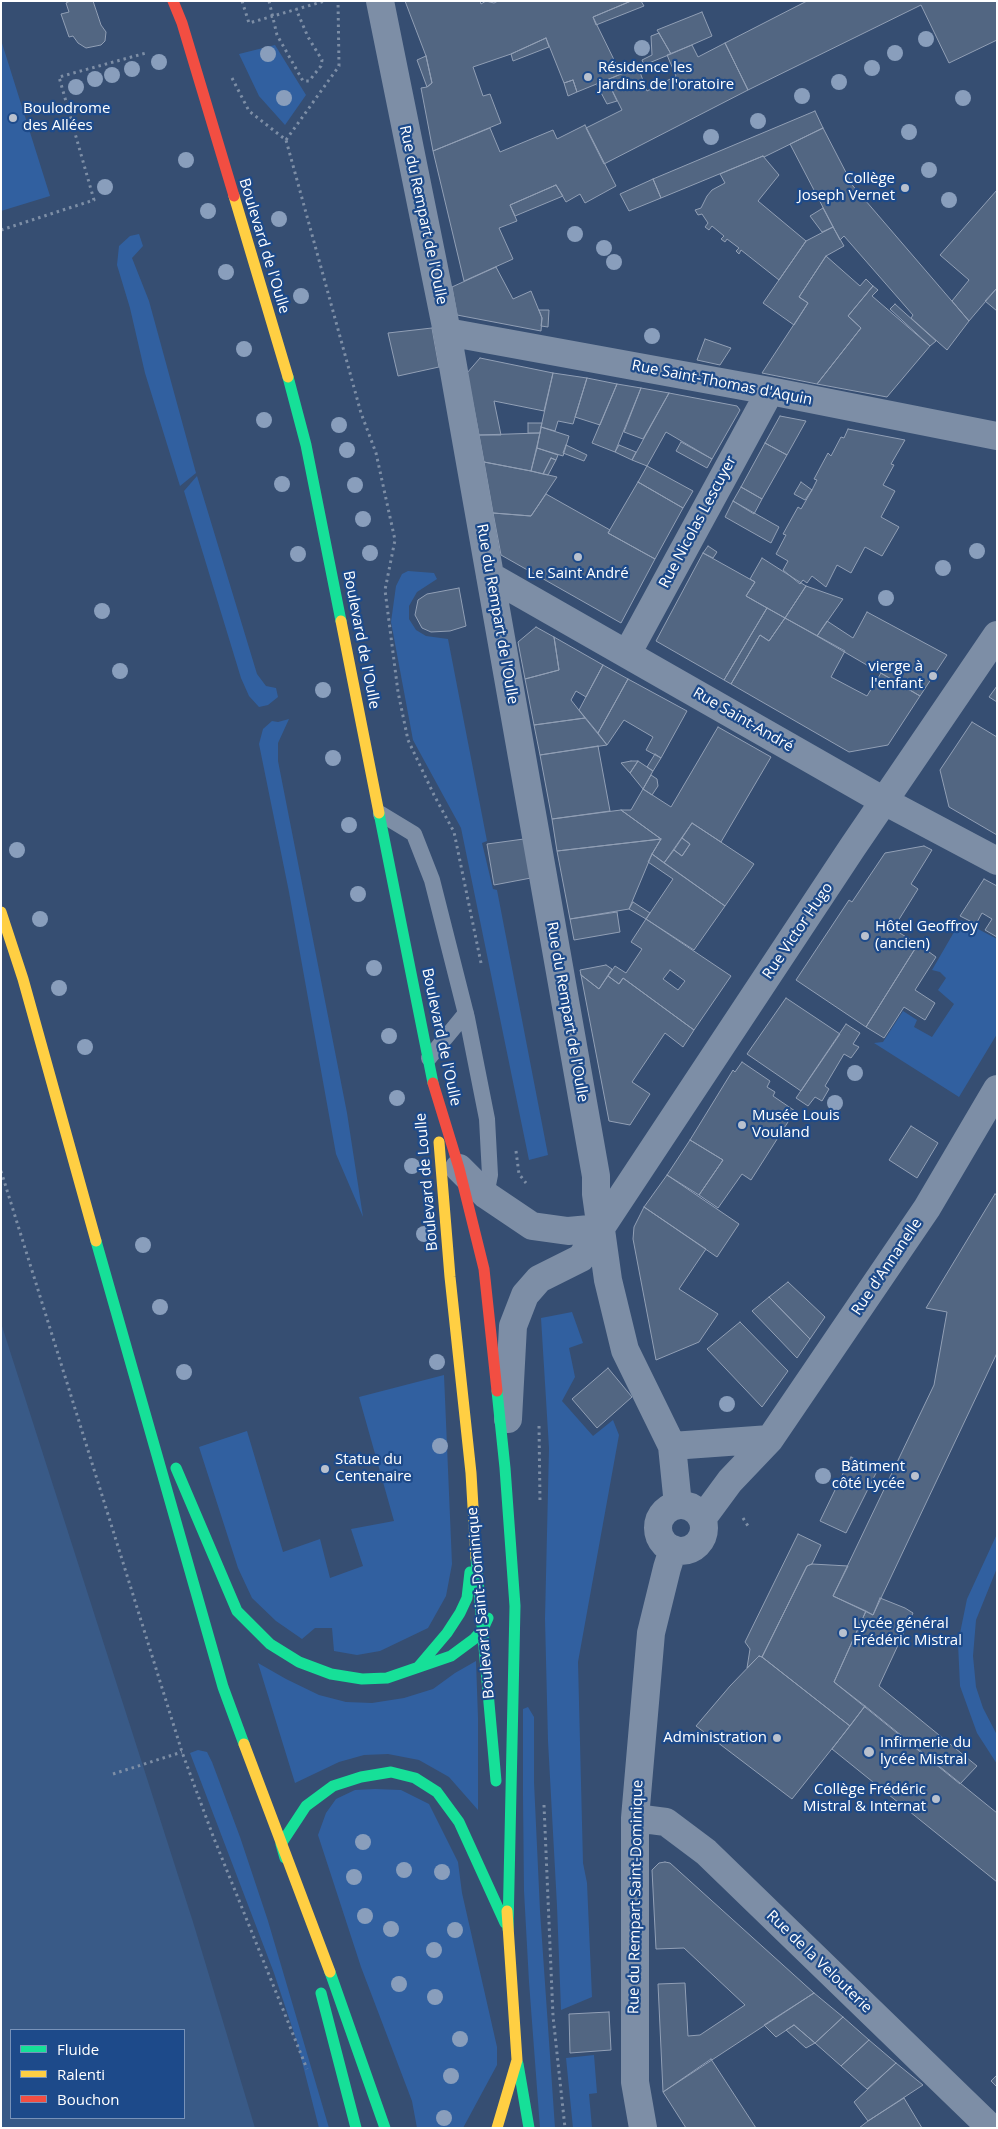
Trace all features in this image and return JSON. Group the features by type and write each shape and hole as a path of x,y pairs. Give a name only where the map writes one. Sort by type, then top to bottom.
{"main road":[{"name":"Boulevard de l'Oulle","path":"173,1 182,23 282,356 306,445 430,1058 434,1086 459,1168 484,1269"},
{"path":"1,912 23,979 223,1686 351,2029 385,2128"},
{"name":"Boulevard de Loulle","path":"434,1086 450,1276"},
{"name":"Boulevard Saint-Dominique","path":"484,1269 505,1468 514,1606 508,1929"},
{"name":"Boulevard Saint-Dominique","path":"450,1276 471,1473 474,1544 497,1793"},
{"path":"130,1361 237,1611 270,1644 299,1662 331,1674 362,1679 387,1678 417,1670 451,1656 474,1639 483,1629 491,1612"},
{"path":"500,1567 507,1514"},
{"path":"417,1670 447,1633 467,1598 474,1544"},
{"path":"309,1948 281,1844 306,1806 333,1786 361,1777 391,1772 415,1778 437,1792 459,1822 508,1929"},
{"name":"Boulevard Saint-Dominique","path":"496,2128 517,2060 498,1813"},
{"path":"319,1985 356,2128"},
{"path":"517,2060 529,2128"}],"street":[{"name":"Rue du Rempart de l'Oulle","path":"380,1 447,332 595,1167 601,1228"},
{"name":"Rue Saint-Thomas d'Aquin","path":"447,332 770,391 997,436"},
{"name":"Rue Nicolas Lescuyer","path":"627,654 770,391"},
{"name":"Rue Saint-André","path":"490,576 884,801 997,861"},
{"name":"Rue Victor Hugo","path":"539,1279 581,1258 884,801 997,635"},
{"name":"Rue d'Annanelle","path":"702,1519 730,1481 770,1439 928,1208 997,1089"},
{"path":"459,1168 486,1196 532,1226 568,1231 601,1228 608,1280 625,1350 672,1446 678,1505"},
{"name":"Boulevard Saint-Dominique","path":"505,1468 513,1326 525,1294 539,1279"},
{"path":"672,1446 770,1439"},
{"path":"678,1505 692,1508 702,1519 704,1527 700,1541 688,1549 673,1550 662,1540 658,1526 665,1512 678,1505"},
{"name":"Rue du Rempart Saint-Dominique","path":"643,2128 635,2082 635,1818 651,1633 673,1550"},
{"name":"Rue de la Velouterie","path":"635,1818 666,1822 706,1852 991,2128"}],"lane":[{"path":"381,814 414,834 432,880 466,1013 487,1119 490,1175 486,1196 474,1228"},
{"path":"1,959 23,979"},
{"path":"430,1058 466,1013"}],"path":[{"path":"242,1 249,23 325,1"},
{"path":"269,1 277,35 303,81 308,81 321,66 322,60 308,37 296,9"},
{"path":"286,140 339,66 338,1"},
{"path":"1,230 94,200 59,77 146,53"},
{"path":"231,75 249,111 286,140 361,413 376,453 395,540 390,564"},
{"path":"1,1171 182,1752 213,1836 309,2074"},
{"path":"743,1518 748,1526"},
{"path":"113,1774 182,1752"}],"shaded area":[{"name":"Boulodrome des Allées","path":"1,40 50,196 1,211"},
{"path":"275,45 306,95 285,125 259,96 239,54"},
{"path":"139,234 143,246 132,258 149,301 196,473 180,486 145,373 130,308 117,265 119,246 130,236"},
{"path":"197,476 257,674 266,686 276,688 278,697 268,705 259,707 249,696 241,678 184,491"},
{"path":"408,571 434,573 437,579 417,592 409,606 409,619 416,630 426,636 448,639 487,841 482,843 493,889 497,890 548,1155 529,1160 461,828 413,740 391,622 396,586 402,574"},
{"path":"289,719 278,743 278,761 347,1113 363,1217 336,1154 289,892 259,744 263,729 272,721 278,722"},
{"path":"961,920 997,939 997,1034 959,1097 874,1043 883,1042 903,1011 917,1020 914,1027 932,1037 954,1004 938,990 946,978 940,972 932,970"},
{"path":"572,1312 583,1343 569,1348 575,1377 562,1401 593,1436 613,1420 619,1435 578,1662 583,1863 587,1883 592,1997 561,2010 548,1741 545,1619 549,1448 541,1318"},
{"path":"1,1323 193,1922 255,2128 1,2128"},
{"path":"444,1375 452,1564 446,1596 428,1628 380,1651 357,1655 334,1651 332,1628 315,1628 302,1639 276,1621 252,1598 238,1568 199,1447 247,1431 283,1552 320,1539 330,1578 363,1566 351,1529 394,1521 359,1397"},
{"path":"997,1534 997,1568 976,1620 973,1656 976,1687 983,1708 997,1735 997,1764 977,1733 960,1686 958,1643 967,1599"},
{"path":"476,1661 478,1810 449,1777 419,1760 388,1754 364,1755 339,1762 295,1783 258,1663 319,1695 346,1702 372,1703 404,1698 433,1689"},
{"path":"528,1707 534,1717 534,1782 540,1911 555,2128 540,2128 529,1982 524,1891 523,1796 523,1709"},
{"path":"198,1750 207,1752 212,1762 240,1837 268,1921 329,2128 319,2128 297,2042 274,1973 190,1753"},
{"path":"355,1790 401,1790 429,1804 458,1862 462,1893 497,2047 497,2065 463,2128 417,2128 412,2101 361,1967 318,1835 326,1813 336,1799"},
{"path":"594,2055 597,2093 589,2094 592,2128 573,2128 566,2058"}],"building":[{"path":"70,1 93,1 101,25 106,32 105,41 101,45 86,48 78,43 73,36 69,37 61,14 69,12 66,3"},
{"name":"Résidence les jardins de l'oratoire","path":"405,1 480,1 481,4 486,1 494,3 498,1 631,1 593,17 621,74 577,92 573,80 564,83 546,38 511,54 473,67 483,96 490,94 501,123 433,151 421,88 427,87 432,83 426,56"},
{"path":"631,1 641,1 644,6 596,25 593,17"},
{"path":"807,1 997,1 997,40 949,63 921,5 748,90 725,43"},
{"path":"702,12 712,36 671,54 657,30"},
{"path":"659,33 671,54 644,65 642,60 652,55 651,36"},
{"path":"546,38 549,47 513,61 511,54"},
{"path":"725,43 748,90 604,164 586,128 622,110 607,80 638,67 647,91 676,76 667,55 692,45 698,57"},
{"path":"426,56 432,83 427,87 417,60"},
{"path":"573,80 577,92 568,96 564,83"},
{"path":"607,80 617,101 607,104 597,85"},
{"path":"815,111 823,128 764,157 661,198 653,179"},
{"path":"585,125 616,186 585,203 580,194 566,202 556,185 510,205 517,221 499,228 513,259 464,281 433,151 490,128 500,152 553,130 557,139"},
{"path":"823,128 853,186 969,321 947,350 911,318 913,315 844,236 840,240 790,144"},
{"path":"763,156 779,175 758,201 806,241 779,280 741,250 739,254 736,251 739,248 727,239 725,242 721,239 724,236 712,226 709,230 705,227 708,223 702,214 698,215 695,210 701,208 712,190 725,183 720,174"},
{"path":"653,179 661,198 629,211 620,194"},
{"path":"556,185 563,196 515,216 510,205"},
{"path":"997,190 997,288 969,321 952,301 969,280 940,255"},
{"path":"823,208 833,227 822,232 810,216"},
{"path":"833,227 844,246 826,256 799,297 808,303 794,325 763,303 806,241"},
{"path":"826,256 860,286 866,279 873,286 848,316 861,328 817,384 762,373 808,303 799,297"},
{"path":"496,267 513,299 531,291 542,318 541,331 457,315 452,287"},
{"path":"873,286 878,290 872,296 930,346 887,397 817,384 861,328 848,316"},
{"path":"997,288 997,311 985,301"},
{"path":"895,304 936,341 930,346 890,309"},
{"path":"539,310 549,310 548,327 541,326 542,318"},
{"path":"432,328 439,367 398,376 388,333"},
{"path":"705,339 731,348 720,365 697,360"},
{"path":"480,358 553,373 544,411 494,401 501,435 479,435 467,373"},
{"path":"553,373 587,378 573,424 558,421 555,431 541,427"},
{"path":"587,378 617,384 600,425 575,417"},
{"path":"617,384 641,388 615,452 592,443"},
{"path":"641,388 669,393 643,439 624,432"},
{"path":"669,393 737,406 740,410 712,459 666,432 647,466 632,460"},
{"path":"780,416 806,421 787,455 765,443"},
{"path":"528,423 542,423 540,433 528,433"},
{"path":"541,427 569,436 563,456 537,448"},
{"path":"848,429 905,440 891,464 894,465 883,485 895,491 881,517 899,527 882,556 865,547 851,573 837,565 826,587 812,576 807,583 803,580 800,584 783,570 788,561 776,554 786,535 783,534 798,507 801,509 812,490 817,480 814,479 828,453 831,456 841,437 844,438"},
{"path":"540,433 531,471 484,462 479,435"},
{"path":"681,442 712,459 707,468 676,451"},
{"path":"765,443 787,455 762,499 741,487"},
{"path":"566,445 587,455 584,461 563,453"},
{"path":"619,445 636,452 632,460 615,452"},
{"path":"537,448 558,455 556,460 551,458 543,474 531,471"},
{"path":"551,458 556,460 548,475 543,474"},
{"path":"484,462 557,477 531,516 493,513"},
{"path":"647,466 693,491 683,508 638,482"},
{"path":"638,482 683,508 655,559 608,533"},
{"path":"801,482 812,490 805,500 794,494"},
{"path":"741,487 762,499 754,514 733,501"},
{"name":"Le Saint André","path":"546,494 610,530 608,533 655,559 621,623 501,555 493,513 531,516"},
{"path":"733,501 779,527 771,543 725,517"},
{"path":"708,546 717,552 713,558 703,553"},
{"path":"703,553 755,582 746,596 767,608 724,680 656,641"},
{"path":"762,558 806,586 785,618 746,596 755,582 750,579"},
{"path":"806,586 843,599 817,636 785,618"},
{"path":"459,588 466,626 450,631 431,632 422,628 415,615 418,600 427,594"},
{"path":"767,608 785,618 769,641 760,635 731,684 724,680"},
{"path":"867,612 947,655 920,696 817,636 827,621 853,638"},
{"path":"785,618 845,651 831,677 867,696 881,673 920,696 888,745 849,752 731,684 760,635 769,641"},
{"path":"536,627 554,637 559,670 525,679 518,642"},
{"path":"554,637 603,665 586,697 576,691 571,700 585,718 534,725 525,679 559,670"},
{"path":"603,665 628,679 598,733 579,710"},
{"path":"628,679 687,711 661,758 646,750 653,737 624,720 607,745 598,733"},
{"path":"997,686 997,702 989,697"},
{"path":"585,718 607,745 540,755 534,725"},
{"path":"972,722 997,737 997,835 949,807 940,770"},
{"path":"718,727 771,757 721,842 692,823 664,863 652,854 661,839 621,810 631,810 643,789 671,807"},
{"path":"598,746 610,811 552,819 540,755"},
{"path":"655,754 661,758 653,771 647,767"},
{"path":"638,761 630,773 621,763"},
{"path":"638,761 653,771 643,789 630,773"},
{"path":"651,775 657,779 658,786 652,795 643,789"},
{"path":"621,810 661,839 557,851 552,819"},
{"path":"692,823 754,864 725,906 664,863 674,850 682,856 690,844 682,838"},
{"path":"682,838 690,844 682,856 674,850"},
{"path":"524,839 531,878 494,885 487,844"},
{"path":"661,839 652,854 629,909 570,919 557,851"},
{"name":"Hôtel Geoffroy (ancien)","path":"924,846 932,850 911,884 918,889 893,929 918,944 866,1027 796,980 849,900 852,902 885,853"},
{"path":"652,854 725,906 694,950 646,919 673,879 648,862"},
{"path":"984,879 997,886 997,937 985,930 992,919 982,913 976,924 960,916"},
{"path":"633,902 650,913 646,919 629,909"},
{"path":"617,912 620,932 574,940 570,919"},
{"path":"646,919 731,976 694,1030 623,978 619,984 608,976 615,966 626,973 642,949 631,942","holes":["670,970 685,981 678,990 663,979"]},
{"path":"918,944 936,957 915,990 935,1003 925,1020 904,1007 884,1038 866,1027"},
{"path":"606,965 612,969 599,989 581,975 580,970"},
{"path":"581,975 599,989 608,976 619,984 623,978 694,1030 683,1047 665,1033 632,1082 650,1094 630,1125 609,1121"},
{"path":"786,998 840,1034 801,1091 747,1054"},
{"path":"846,1024 860,1033 853,1044 859,1047 851,1058 844,1054 825,1086 829,1089 822,1101 815,1097 808,1106 796,1098"},
{"name":"Musée Louis Vouland","path":"742,1062 770,1081 767,1087 775,1092 773,1096 795,1111 751,1180 742,1174 718,1208 699,1195 723,1160 690,1140 733,1070 735,1072"},
{"path":"911,1126 938,1143 917,1178 889,1160"},
{"path":"690,1140 723,1160 699,1195 667,1175"},
{"path":"667,1175 739,1224 717,1257 644,1207"},
{"name":"Bâtiment côté Lycée","path":"995,1194 997,1195 997,1353 873,1615 833,1596 934,1385 947,1312 926,1308"},
{"path":"644,1207 706,1249 679,1289 718,1314 699,1342 656,1360 633,1239 634,1227"},
{"path":"788,1282 825,1317 810,1339 769,1297"},
{"path":"769,1297 810,1339 797,1358 752,1311"},
{"path":"740,1322 788,1371 762,1407 707,1349"},
{"path":"608,1368 632,1397 597,1428 572,1399"},
{"path":"851,1457 877,1471 846,1533 820,1521"},
{"path":"798,1534 821,1545 812,1564 807,1566 762,1657 759,1656 747,1668 750,1649 745,1642"},
{"path":"812,1564 848,1566 833,1596 866,1611 834,1682 865,1706 850,1726 762,1657 807,1566"},
{"path":"880,1598 913,1613 879,1686 977,1766 960,1784 834,1682 866,1611 873,1615"},
{"name":"Administration","path":"759,1656 850,1726 792,1799 696,1726"},
{"name":"Collège Frédéric Mistral & Internat","path":"865,1706 997,1813 997,1882 832,1749"},
{"path":"659,1863 670,1863 814,1993 663,2092 658,1984 685,1983 688,2036 700,2035 745,2005 684,1948 656,1949 652,1870"},
{"path":"814,1993 843,2017 815,2043 794,2025 776,2037 764,2025"},
{"path":"609,2012 611,2050 570,2053 569,2014"},
{"path":"843,2017 869,2040 841,2066 815,2043"},
{"path":"794,2025 815,2043 806,2048 786,2030"},
{"path":"869,2040 896,2063 867,2089 841,2066"},
{"path":"711,2059 756,2128 686,2128 663,2092"},
{"path":"896,2063 923,2085 868,2121 854,2102"},
{"path":"997,2075 997,2087 991,2081"},
{"path":"904,2098 922,2128 859,2128 868,2121"}],"traffic: fast":[{"path":"288,377 306,445 341,621"},
{"path":"379,813 433,1083"},
{"path":"96,1241 223,1687 244,1744"},
{"path":"497,1391 505,1468 515,1606 508,1929"},
{"path":"176,1468 237,1611 270,1644 299,1662 331,1674 362,1679 387,1678 451,1656 474,1639 483,1629 488,1618"},
{"path":"476,1558 496,1781"},
{"path":"419,1666 447,1633 460,1613 467,1598 470,1572"},
{"path":"285,1858 281,1844 306,1806 333,1786 361,1777 391,1772 415,1778 437,1792 459,1822 505,1923"},
{"path":"330,1972 385,2128"},
{"path":"321,1993 356,2128"},
{"path":"518,2064 529,2128"}],"traffic: slow":[{"path":"234,196 288,377"},
{"path":"341,621 379,813"},
{"path":"1,912 23,979 96,1241"},
{"path":"439,1142 450,1277 471,1473 476,1558"},
{"path":"244,1744 330,1972"},
{"path":"497,2128 517,2060 507,1911"}],"traffic: jam":[{"path":"173,1 182,23 234,196"},
{"path":"433,1083 459,1168 484,1269 497,1391"}],"place":[{"name":"Résidence les jardins de l'oratoire","path":"588,77"},
{"name":"Boulodrome des Allées","path":"13,118"},
{"name":"Collège Joseph Vernet","path":"905,188"},
{"name":"Le Saint André","path":"578,557"},
{"name":"vierge à l'enfant","path":"933,676"},
{"name":"Hôtel Geoffroy (ancien)","path":"865,936"},
{"name":"Musée Louis Vouland","path":"742,1125"},
{"name":"Statue du Centenaire","path":"325,1469"},
{"name":"Bâtiment côté Lycée","path":"915,1476"},
{"name":"Lycée général Frédéric Mistral","path":"843,1633"},
{"name":"Administration","path":"777,1738"},
{"name":"Infirmerie du lycée Mistral","path":"869,1752"},
{"name":"Collège Frédéric Mistral & Internat","path":"936,1799"}]}
